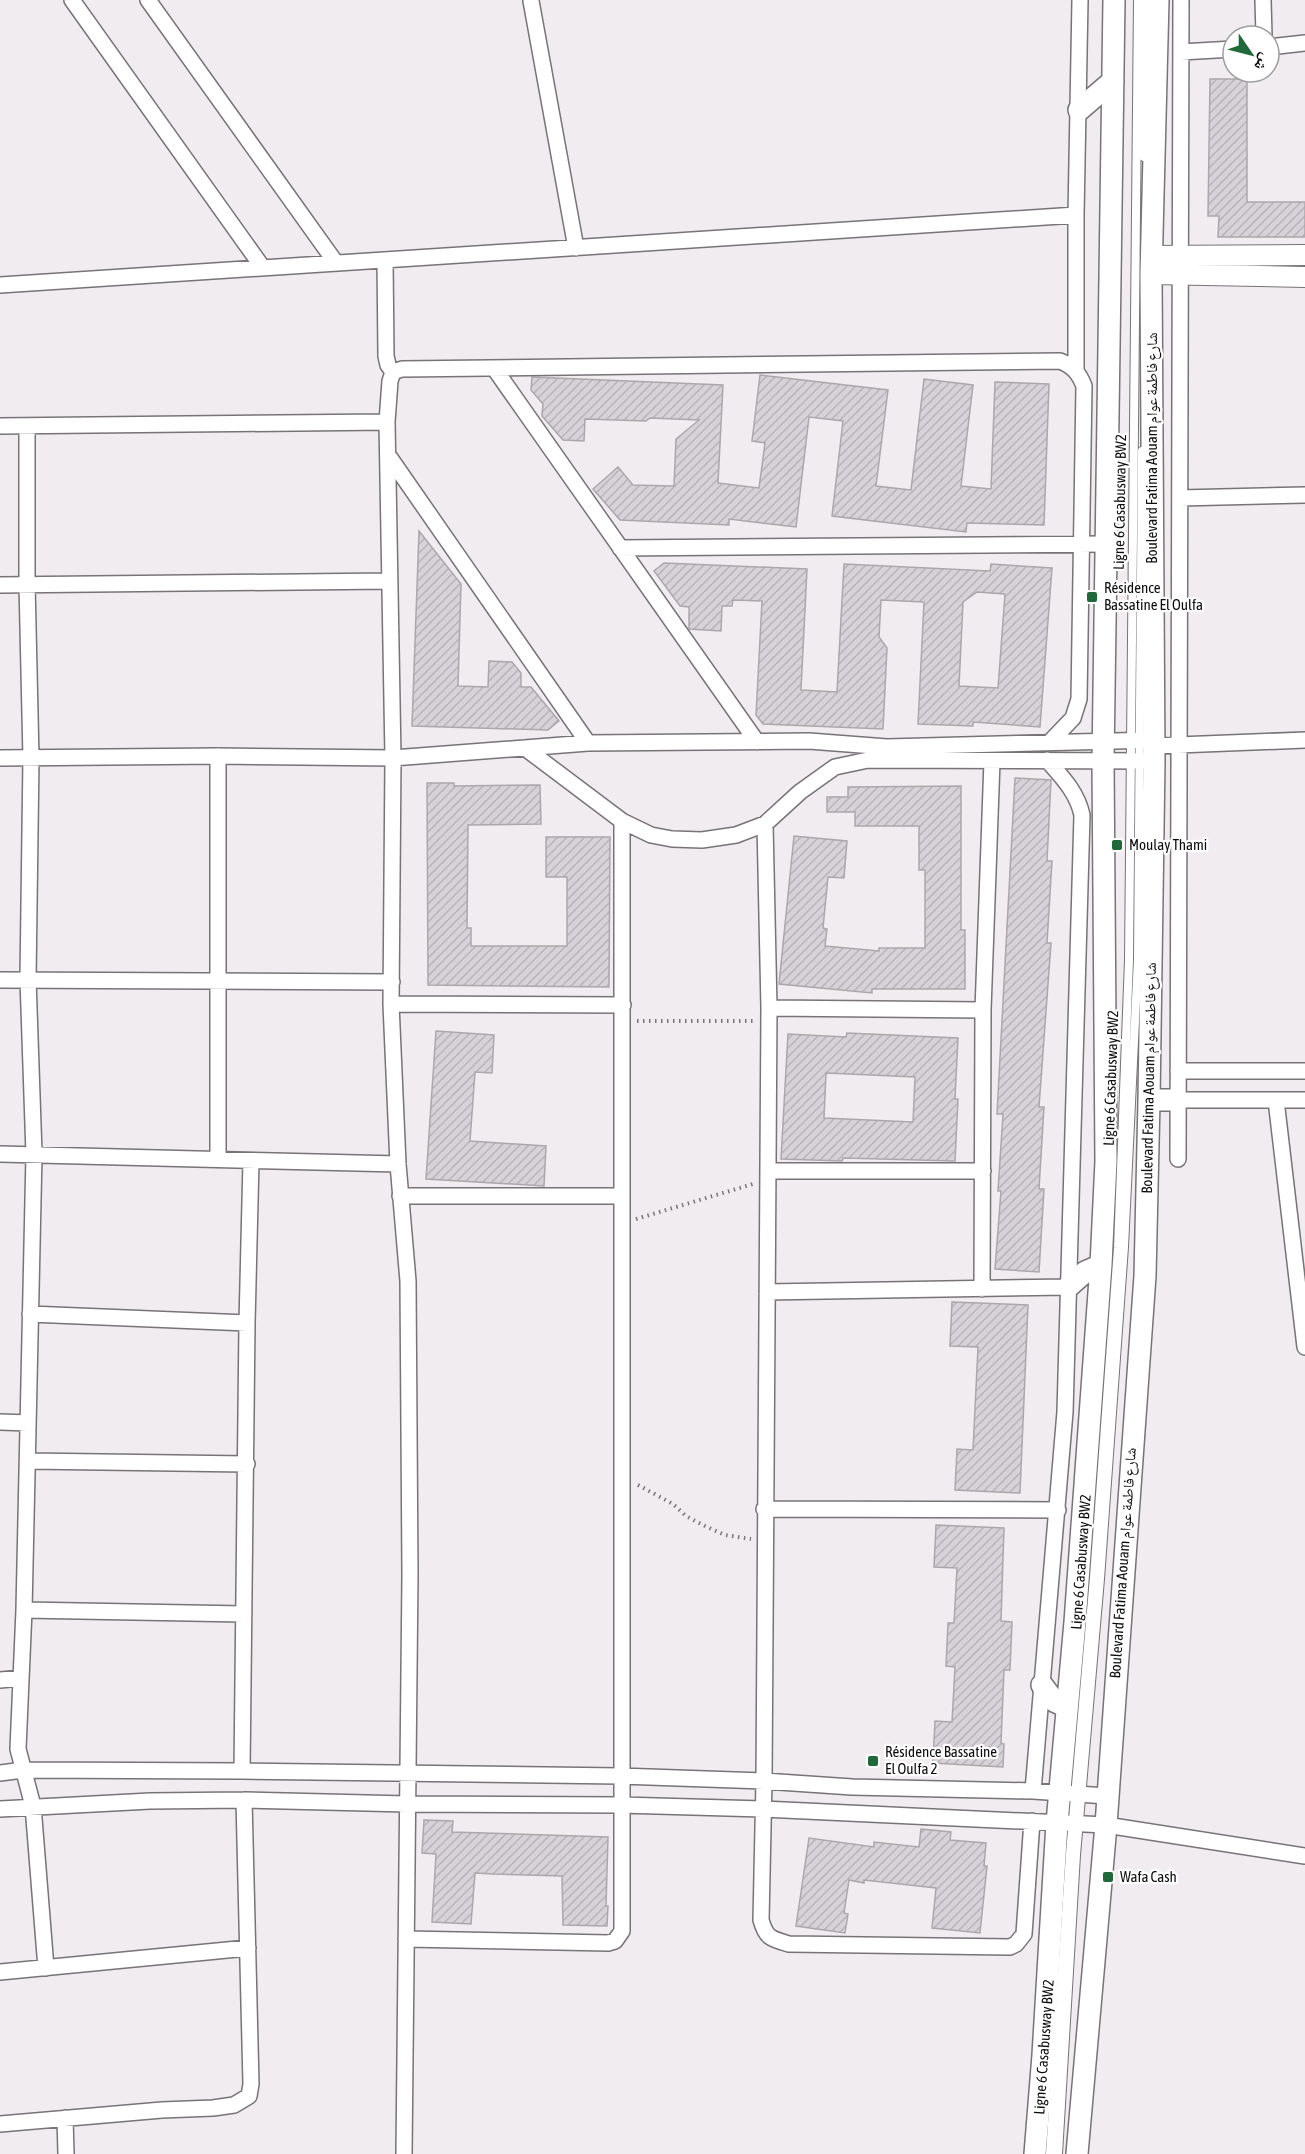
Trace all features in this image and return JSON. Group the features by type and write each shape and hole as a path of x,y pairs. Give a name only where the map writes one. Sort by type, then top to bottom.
{"main road":[{"path":"1035,2154 1043,2055 1072,1794 1067,1707 1101,1265 1106,1161 1103,751 1114,0"},
{"name":"Boulevard Fatima Aouam شارع فاطمة عوام","path":"1077,2154 1106,1825 1144,1276 1149,1100 1143,750 1158,0"},
{"path":"1079,110 1113,81"},
{"path":"1149,1100 1178,1100"},
{"path":"1068,1287 1085,1272 1101,1265"},
{"path":"1042,1685 1054,1701 1067,1707"}],"street":[{"path":"72,0 263,268"},
{"path":"148,0 336,263"},
{"path":"1076,371 1080,0"},
{"path":"1178,1159 1181,0"},
{"path":"1263,0 1264,24"},
{"path":"531,1 576,248"},
{"path":"1281,46 1305,43"},
{"path":"1181,52 1221,50"},
{"path":"0,285 1076,215"},
{"path":"1151,265 1180,265 1305,255"},
{"path":"385,260 386,356 393,372"},
{"path":"1180,265 1305,276"},
{"path":"393,372 402,369 1060,362 1069,364 1076,371 1084,387 1079,699 1073,718 1048,742"},
{"path":"494,368 757,742"},
{"path":"393,372 390,381 387,422 388,581 393,759 391,1004 398,1164 408,1293 410,1575 406,1775 404,2154"},
{"path":"0,426 387,422"},
{"path":"27,426 27,585 31,758 28,979 34,1154 24,1610 18,1749 33,1806 46,1968"},
{"path":"388,455 588,743"},
{"path":"1180,498 1305,495"},
{"path":"621,548 1106,544"},
{"path":"0,585 388,581"},
{"path":"525,748 622,821 651,835 702,840 736,835 765,824 801,792 835,768 852,762 868,760 1047,760 1103,751 1305,740"},
{"path":"0,758 218,756 393,759 588,743 809,741 886,747 1048,742 1103,751"},
{"path":"218,756 218,1158"},
{"path":"1033,1791 1065,1412 1082,815 1080,805 1071,788 1047,760"},
{"path":"982,1289 983,1010 993,761"},
{"path":"406,1939 608,1942 615,1941 622,1931 620,1776 622,821"},
{"path":"765,824 769,1015 761,1920 765,1933 773,1939 789,1944 1004,1948 1016,1944 1024,1934 1032,1821"},
{"path":"0,980 392,982"},
{"path":"391,1004 623,1005"},
{"path":"769,1015 983,1010"},
{"path":"1178,1071 1305,1071"},
{"path":"1178,1100 1305,1100"},
{"path":"1276,1100 1305,1347"},
{"path":"0,1154 398,1164"},
{"path":"243,1771 247,1323 251,1161"},
{"path":"768,1175 983,1171"},
{"path":"400,1196 622,1196"},
{"path":"767,1292 1068,1287"},
{"path":"30,1314 247,1323"},
{"path":"0,1422 28,1423"},
{"path":"28,1461 247,1464"},
{"path":"764,1509 1058,1510"},
{"path":"24,1610 244,1614"},
{"path":"0,1680 21,1678"},
{"path":"0,1773 23,1770 243,1771 406,1775 620,1776 764,1781 852,1787 1033,1791 1107,1796"},
{"path":"0,2124 162,2110 213,2108 234,2105 249,2096 251,2084 243,1800"},
{"path":"0,1809 243,1800 763,1809 1106,1825 1305,1856"},
{"path":"0,1972 248,1948"},
{"path":"65,2118 66,2154"}],"lane":[{"name":"Ligne 6 Casabusway BW2","path":"1138,0 1143,750"},
{"name":"Ligne 6 Casabusway BW2","path":"1072,1794 1095,1566 1118,1248 1129,960 1143,750 1144,0"},
{"name":"Ligne 6 Casabusway BW2","path":"1050,2154 1069,1823"},
{"name":"Ligne 6 Casabusway BW2","path":"1058,2154 1069,1823"}],"path":[{"path":"623,1021 769,1015"},
{"path":"622,1224 768,1175"},
{"path":"621,1476 674,1504 686,1516 707,1527 725,1535 764,1541"}],"building":[{"path":"1210,79 1221,79 1221,84 1247,84 1247,202 1305,202 1305,237 1218,237 1219,216 1208,216"},
{"path":"760,375 888,390 876,486 911,490 924,379 973,385 961,486 991,489 995,382 1049,384 1044,525 967,523 966,532 832,516 843,421 809,417 796,527 729,519 729,525 620,520 593,489 618,467 633,485 674,486 676,439 699,420 585,419 584,441 563,440 542,416 543,404 531,390 532,377 723,385 718,483 759,488 765,443 752,441"},
{"path":"419,531 461,584 458,686 488,687 489,661 512,662 521,673 521,687 531,687 559,721 548,730 412,726"},
{"path":"664,563 807,569 801,690 837,692 844,564 990,571 991,564 1052,568 1040,727 973,722 973,726 918,724 924,602 881,600 879,637 887,648 883,729 763,724 756,715 762,601 733,600 732,606 722,606 721,631 689,629 689,607 680,606 654,571","holes":["977,592 1005,594 998,688 959,686 963,602"]},
{"path":"1015,778 1051,780 1047,861 1052,861 1047,943 1051,943 1039,1107 1044,1107 1039,1189 1044,1189 1039,1272 995,1269 1001,1191 998,1191 1003,1114 997,1114"},
{"path":"427,783 454,783 454,786 540,785 541,824 468,825 467,928 471,928 471,946 567,946 567,877 546,877 546,837 610,837 609,987 428,985"},
{"path":"961,786 961,930 965,930 965,989 872,989 872,993 779,984 794,836 847,841 844,878 828,877 823,928 827,929 825,946 879,951 879,948 925,948 925,870 919,870 919,826 855,826 855,812 827,812 827,797 848,797 848,787"},
{"path":"436,1031 494,1035 492,1073 475,1072 470,1141 546,1146 544,1186 426,1179"},
{"path":"847,1033 958,1038 955,1161 781,1159 788,1034 846,1037","holes":["826,1073 915,1077 913,1122 824,1118"]},
{"path":"952,1302 1028,1305 1020,1493 955,1490 957,1449 973,1450 978,1347 950,1346"},
{"path":"936,1525 1004,1528 1001,1621 1012,1622 1010,1670 1004,1670 1001,1743 1004,1744 1003,1767 933,1763 935,1721 952,1722 955,1667 946,1666 948,1623 954,1623 957,1568 934,1567"},
{"path":"424,1820 453,1821 452,1832 608,1837 607,1926 563,1925 562,1876 475,1873 471,1924 432,1922 436,1854 422,1853"},
{"path":"921,1829 951,1832 950,1840 986,1843 984,1866 987,1866 980,1933 932,1928 936,1888 864,1880 864,1883 849,1880 844,1913 848,1914 845,1933 796,1926 809,1838 874,1847 874,1842 919,1847"}],"place":[{"name":"Résidence Bassatine El Oulfa","path":"1092,597"},
{"name":"Moulay Thami","path":"1117,845"},
{"name":"Résidence Bassatine El Oulfa 2","path":"873,1761"},
{"name":"Wafa Cash","path":"1108,1877"}]}
